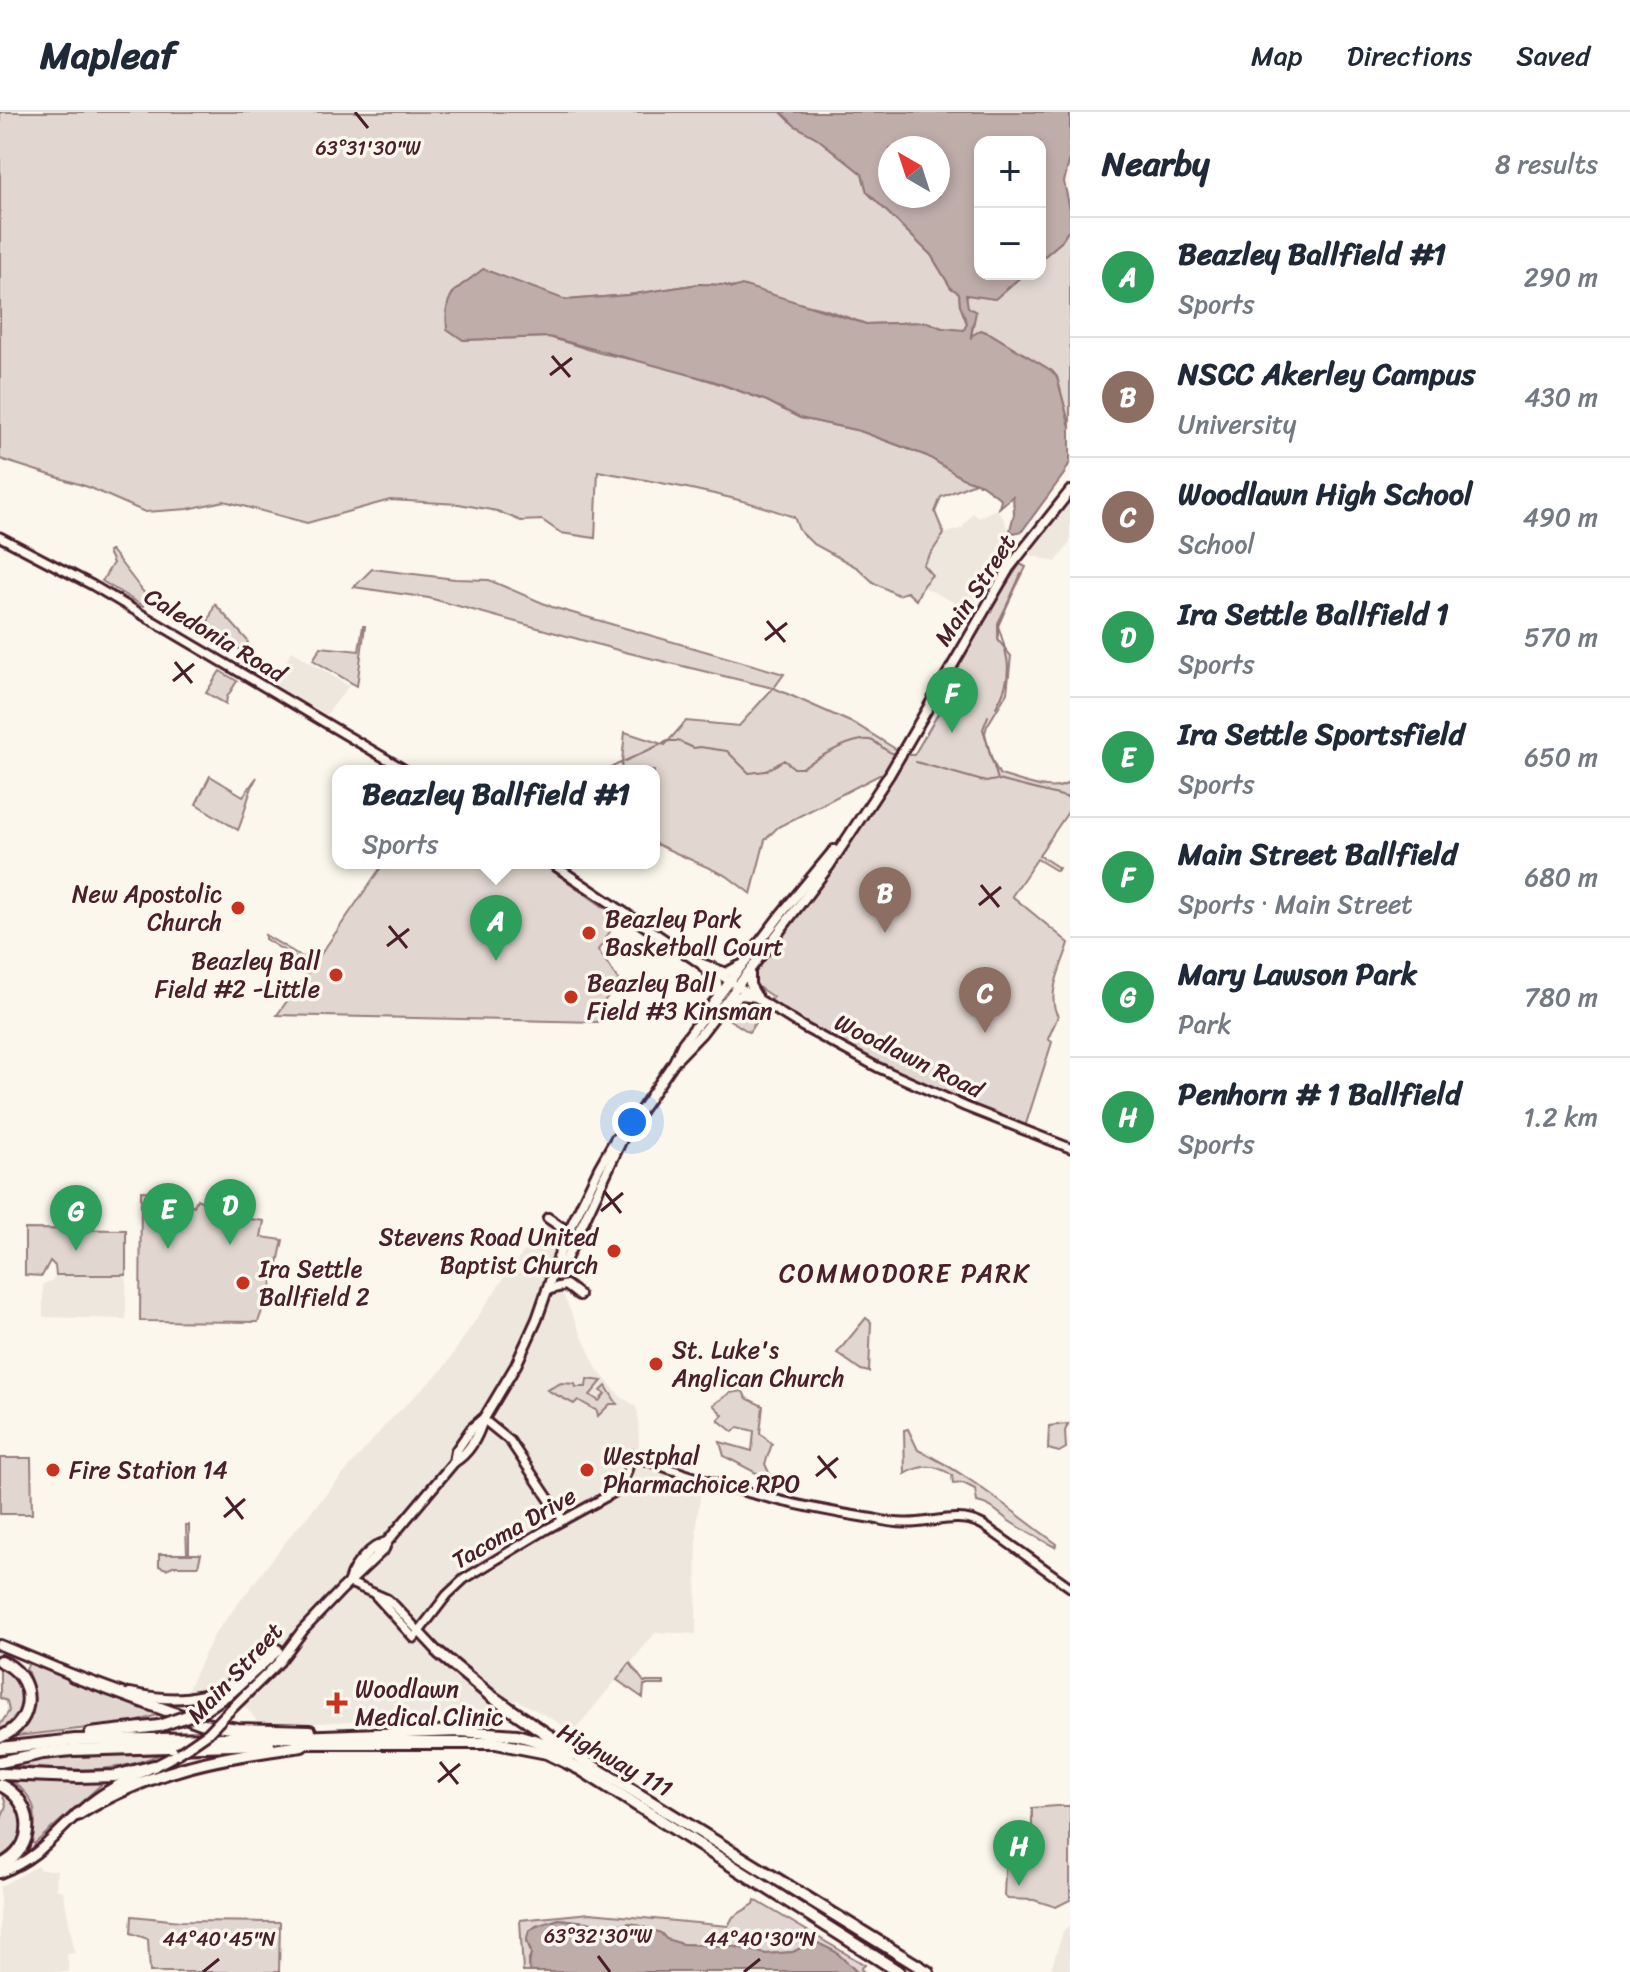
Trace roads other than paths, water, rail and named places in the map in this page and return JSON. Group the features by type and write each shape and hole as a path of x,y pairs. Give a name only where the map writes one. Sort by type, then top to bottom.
{"highway":[{"path":"6,1746 33,1739 126,1732 159,1726 204,1710 232,1691 277,1650"},
{"path":"439,1653 484,1691 544,1730 578,1757"},
{"path":"0,1661 18,1671 27,1687 28,1704 14,1730 0,1737"},
{"path":"73,1676 204,1724 238,1729 384,1732"},
{"name":"Highway 111","path":"6,1746 75,1740 297,1737 384,1732 504,1733 547,1744 578,1757 928,1972"},
{"name":"Highway 111","path":"0,1762 72,1750 481,1741 523,1747 547,1753 580,1769 899,1972"},
{"path":"77,1815 104,1798 158,1774 227,1756 319,1744"},
{"path":"0,1774 115,1776 154,1766"},
{"path":"0,1785 24,1806 28,1825 21,1849 1,1867"},
{"path":"902,1956 934,1972"}],"main road":[{"name":"Main Street","path":"674,1062 686,1052 722,1006 735,983 822,862 846,838 889,775 1009,568 1070,491"},
{"path":"700,963 726,973 751,962 749,982 757,997"},
{"path":"700,963 715,979 719,988 718,997"},
{"name":"Main Street","path":"1,1867 20,1865 46,1848 77,1815 104,1793 203,1737 279,1662 303,1630 348,1582 384,1549 454,1462 456,1451 472,1428 483,1419 512,1373 556,1271 565,1261 624,1135 674,1062 683,1043 718,997 735,983"},
{"path":"722,1006 741,995 757,997"},
{"name":"Main Street","path":"556,1271 564,1241 599,1168 616,1138 624,1135"},
{"path":"548,1218 561,1227 564,1241"},
{"path":"547,1291 563,1285 571,1287 579,1295"},
{"name":"Main Street","path":"0,1647 73,1676 156,1699 190,1699 226,1687 303,1630"}],"street":[{"name":"Caledonia Road","path":"0,537 92,585 397,765"},
{"path":"560,869 735,983"},
{"name":"Woodlawn Road","path":"735,983 803,1027 877,1067 1070,1148"},
{"path":"483,1419 510,1441 563,1520"},
{"name":"Tacoma Drive","path":"417,1635 457,1584 613,1493 626,1474 632,1455 730,1489 788,1503 905,1524 956,1518 971,1520 983,1525 1070,1587"},
{"path":"348,1582 375,1595 439,1653"}],"waterway":[{"path":"971,338 973,323"},
{"path":"996,707 1002,696 1008,667 998,626 1021,574"},
{"path":"988,716 983,729 998,780 1070,798"},
{"path":"616,765 668,741 678,741 694,748 727,751 749,773 766,771 784,760 794,768 801,768 836,748 857,741 873,741 895,754"},
{"path":"916,762 986,782 996,780"}],"place":[{"name":"Main Street Ballfield","path":"952,733"},
{"name":"New Apostolic Church","path":"238,908"},
{"name":"Beazley Park Basketball Court","path":"589,933"},
{"name":"NSCC Akerley Campus","path":"885,933"},
{"name":"Beazley Ballfield #1","path":"496,961"},
{"name":"Beazley Ball Field #2 -Little","path":"336,975"},
{"name":"Beazley Ball Field #3 Kinsman","path":"571,997"},
{"name":"Woodlawn High School","path":"985,1033"},
{"name":"Ira Settle Ballfield 1","path":"230,1245"},
{"name":"Ira Settle Sportsfield","path":"168,1249"},
{"name":"Mary Lawson Park","path":"76,1251"},
{"name":"Stevens Road United Baptist Church","path":"614,1251"},
{"name":"Ira Settle Ballfield 2","path":"243,1283"},
{"name":"St. Luke's Anglican Church","path":"656,1364"},
{"name":"Fire Station 14","path":"53,1470"},
{"name":"Westphal Pharmachoice RPO","path":"587,1470"},
{"name":"Woodlawn Medical Clinic","path":"337,1703"},
{"name":"Penhorn # 1 Ballfield","path":"1019,1886"}],"district":[{"name":"COMMODORE PARK","path":"905,1273"}]}
